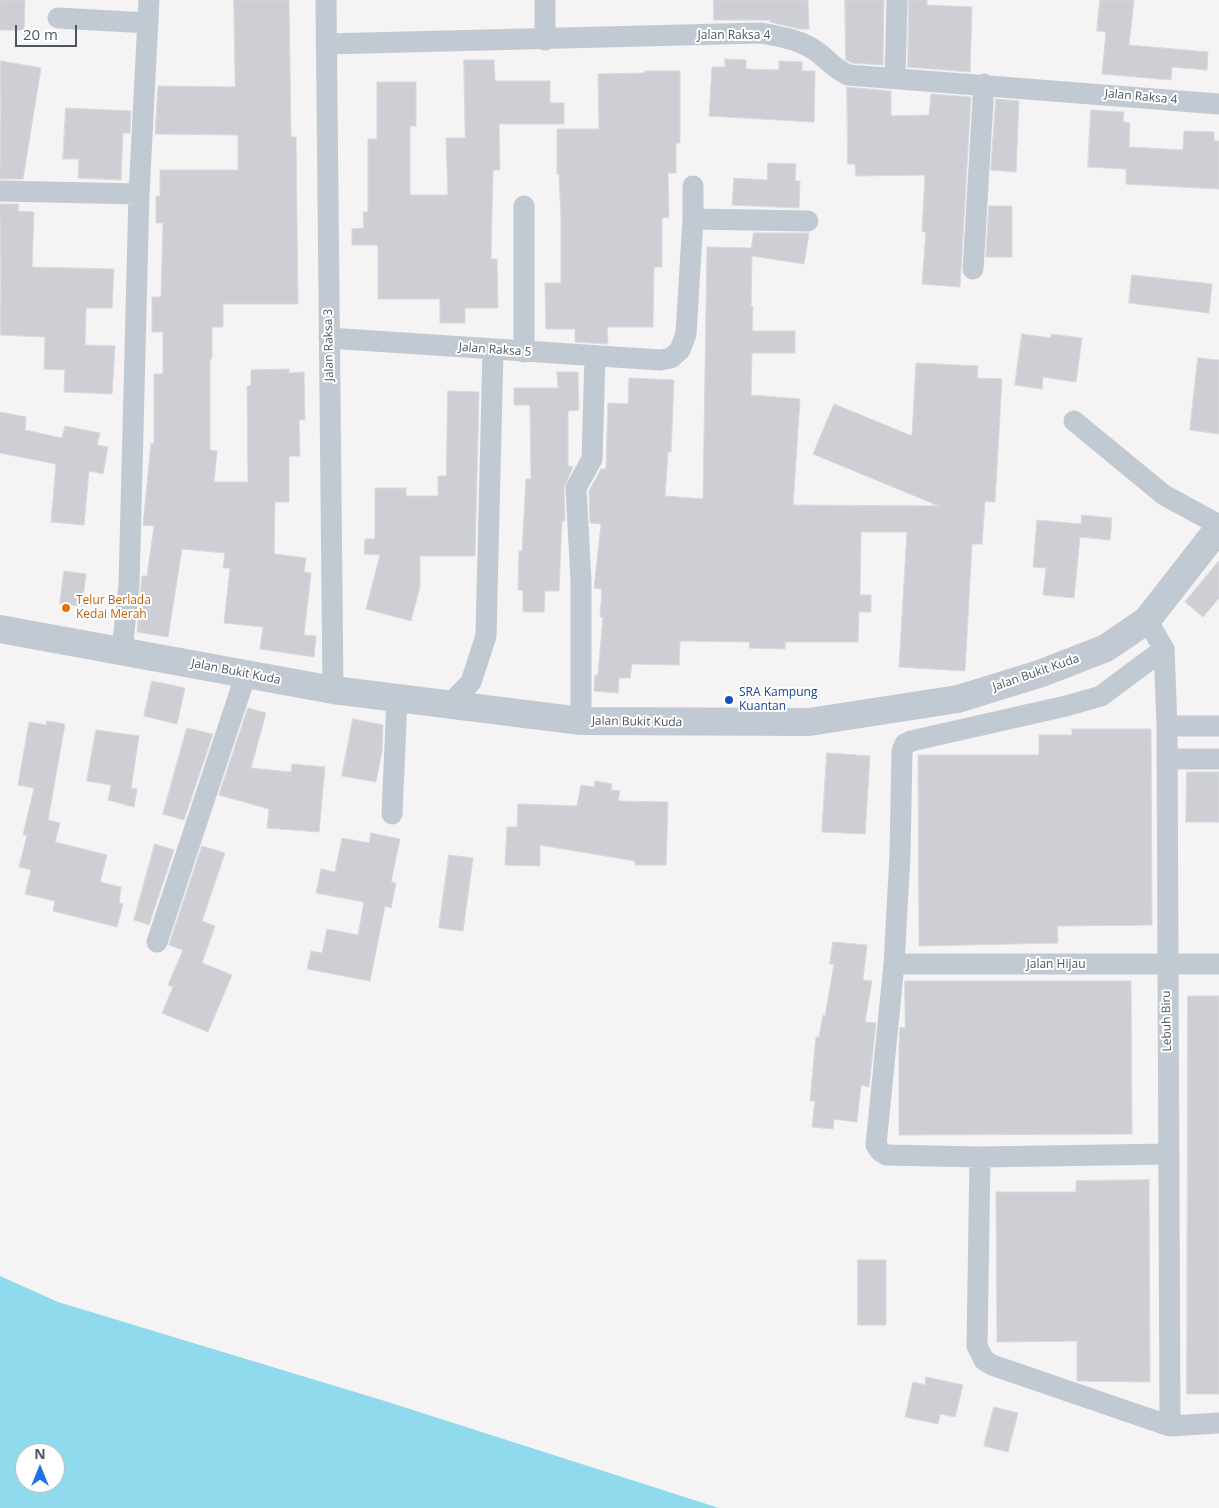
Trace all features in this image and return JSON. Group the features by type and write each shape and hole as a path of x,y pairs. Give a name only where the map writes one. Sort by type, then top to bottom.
{"street":[{"path":"122,650 129,586 140,194 149,0"},
{"name":"Jalan Raksa 3","path":"326,0 333,690"},
{"path":"545,0 545,40"},
{"path":"895,78 897,0"},
{"path":"58,18 148,23"},
{"name":"Jalan Raksa 4","path":"326,44 761,34 794,39 820,54 832,67 848,75 984,84 1219,104"},
{"path":"973,269 984,84"},
{"path":"693,186 693,219 808,221"},
{"path":"0,190 140,194"},
{"path":"524,206 524,352"},
{"name":"Jalan Raksa 5","path":"329,338 595,357 660,360 671,358 680,350 686,334 693,219"},
{"path":"449,705 471,682 486,636 493,350"},
{"path":"581,721 581,581 576,488 592,459 595,357"},
{"path":"1074,421 1164,495 1219,527"},
{"name":"Jalan Bukit Kuda","path":"0,629 333,690 581,721 809,722 958,699 1042,673 1106,648 1147,620 1219,527"},
{"name":"Lebuh Biru","path":"1147,620 1164,649 1167,726 1170,1426"},
{"path":"1164,649 1101,696 905,744 902,751 900,855 894,964 876,1144 880,1152 886,1155 980,1157 1168,1154"},
{"path":"157,942 246,674"},
{"path":"392,814 397,699"},
{"path":"1167,726 1219,726"},
{"path":"1167,759 1219,758"},
{"name":"Jalan Hijau","path":"894,964 1219,964"},
{"path":"980,1157 977,1346 979,1354 992,1365 1170,1426 1219,1423"}],"water":[{"path":"0,1276 58,1302 388,1402 719,1508 0,1508"}],"building":[{"path":"0,0 25,0 24,30 0,30"},
{"path":"234,0 289,0 291,137 296,137 298,304 223,304 223,327 212,327 210,450 217,451 214,482 248,482 247,386 251,386 251,370 289,369 289,373 304,372 305,420 299,420 300,456 289,456 289,502 275,502 274,554 306,558 304,572 311,573 304,635 316,636 314,657 260,649 263,627 224,623 230,568 223,568 225,553 182,549 168,637 137,632 142,576 147,576 154,526 143,525 151,443 154,444 154,374 163,374 163,332 152,332 152,297 161,297 163,223 156,223 156,196 160,196 160,170 238,170 238,135 155,134 158,86 235,87"},
{"path":"714,0 808,0 809,29 799,29 770,22 770,20 714,20"},
{"path":"845,0 884,0 883,65 852,63 846,60"},
{"path":"909,0 927,0 927,5 972,7 970,72 908,67"},
{"path":"1100,0 1134,0 1129,45 1208,52 1207,70 1172,67 1171,80 1102,74 1106,32 1097,31"},
{"path":"725,59 746,60 746,69 779,70 779,61 802,62 802,71 815,71 814,122 709,116 712,67 725,67"},
{"path":"464,60 494,60 495,81 550,81 550,103 564,103 564,124 499,124 500,170 493,170 491,259 497,259 498,308 465,308 465,323 440,323 440,299 378,299 378,245 352,245 352,229 364,228 363,212 368,212 368,139 377,139 377,82 416,82 416,126 410,126 410,195 448,195 446,138 465,138"},
{"path":"1,61 41,68 23,179 0,179"},
{"path":"645,71 680,71 680,143 676,143 676,173 668,173 669,217 662,218 662,267 654,267 653,327 607,327 608,344 575,342 575,329 546,329 545,283 561,283 561,217 559,174 557,174 557,129 599,129 598,74 645,73"},
{"path":"847,87 891,91 891,116 929,115 931,94 971,97 960,287 922,284 926,232 922,232 925,175 856,176 855,164 848,164"},
{"path":"996,99 1019,101 1016,172 991,170"},
{"path":"66,108 131,111 130,133 123,133 121,180 78,178 79,159 63,159"},
{"path":"1091,110 1124,112 1123,122 1130,123 1129,147 1183,150 1184,131 1214,132 1214,141 1219,141 1219,189 1126,184 1126,169 1088,167"},
{"path":"768,163 796,164 795,181 800,181 799,208 732,205 734,178 767,180"},
{"path":"0,204 19,204 18,211 34,212 32,267 114,269 112,308 86,308 85,345 115,346 112,394 64,392 65,370 44,369 45,337 1,335"},
{"path":"989,206 1012,206 1012,257 986,257"},
{"path":"754,233 809,233 804,264 752,256 752,331 795,331 795,353 752,353 751,395 800,399 793,505 939,506 813,454 834,404 912,436 916,363 978,366 977,378 1002,379 995,502 985,501 982,544 972,544 965,671 899,667 907,532 861,532 860,595 871,595 871,612 859,612 858,642 785,642 785,649 749,648 750,642 680,641 679,665 632,664 630,678 619,678 618,693 594,691 595,675 598,675 603,617 600,617 602,589 594,588 601,524 590,523 589,491 601,469 606,469 608,403 628,404 629,378 674,380 671,452 668,452 665,496 703,499 707,247 751,248"},
{"path":"1132,275 1212,284 1209,313 1129,303"},
{"path":"1022,334 1051,338 1051,334 1082,338 1076,382 1043,377 1042,389 1015,385"},
{"path":"1198,358 1219,360 1219,434 1190,430"},
{"path":"557,372 578,372 579,410 568,411 568,466 573,467 564,488 565,521 562,521 559,591 545,591 544,612 523,612 523,590 518,590 519,551 522,551 526,479 531,479 530,405 514,405 514,388 558,388"},
{"path":"448,391 479,392 475,556 420,556 420,586 411,621 366,609 380,555 364,554 365,539 375,539 375,488 406,488 406,496 438,496 438,476 446,476"},
{"path":"0,412 26,417 25,430 62,438 65,426 100,433 97,445 108,447 103,474 89,471 84,525 51,522 56,464 0,453"},
{"path":"1082,515 1112,518 1110,540 1080,537 1074,598 1043,595 1046,568 1033,567 1037,520 1081,524"},
{"path":"1219,561 1219,598 1203,617 1185,602"},
{"path":"64,571 86,574 82,606 60,604"},
{"path":"152,681 185,688 177,724 144,716"},
{"path":"248,708 266,713 251,768 291,772 292,764 325,767 319,832 267,828 269,809 219,795"},
{"path":"353,719 383,725 382,751 376,782 342,776"},
{"path":"47,721 65,724 48,820 60,823 55,842 107,855 100,882 121,887 119,903 123,904 117,927 53,911 55,901 25,894 31,870 19,867 27,835 23,835 34,788 18,785 29,722 46,725"},
{"path":"187,728 213,734 184,820 163,814"},
{"path":"1072,729 1151,729 1152,925 1057,926 1058,943 919,946 918,755 1039,755 1039,735 1072,735"},
{"path":"96,730 139,736 131,788 137,789 134,807 108,800 111,785 87,781"},
{"path":"827,753 870,756 865,834 822,832"},
{"path":"1187,772 1219,772 1219,822 1186,822"},
{"path":"595,781 612,784 611,790 620,791 618,801 668,802 666,865 635,865 635,861 540,845 540,866 505,865 507,827 517,827 518,804 577,806 581,785 594,787"},
{"path":"371,833 400,839 391,882 396,883 391,908 385,906 370,981 307,969 311,951 322,953 327,929 358,935 364,902 316,893 321,869 335,872 342,838 369,843"},
{"path":"155,844 174,850 149,925 134,920"},
{"path":"202,846 225,853 202,921 215,926 202,963 232,975 208,1032 162,1013 173,987 168,985 183,950 169,945"},
{"path":"449,855 473,858 463,931 439,928"},
{"path":"833,942 867,945 863,980 872,981 865,1022 876,1023 869,1087 861,1085 857,1122 834,1119 833,1129 812,1127 815,1101 810,1101 816,1037 819,1037 823,1015 825,1016 834,964 830,964"},
{"path":"905,981 1131,981 1132,1134 899,1135 899,1044 900,1027 905,1028"},
{"path":"1188,996 1219,996 1219,1394 1187,1394"},
{"path":"1149,1180 1150,1382 1077,1381 1077,1341 997,1342 996,1192 1076,1192 1076,1181"},
{"path":"858,1260 886,1260 886,1325 858,1325"},
{"path":"926,1377 963,1385 955,1417 940,1414 938,1424 905,1417 913,1382 925,1385"},
{"path":"994,1407 1018,1413 1008,1452 984,1446"}],"place":[{"name":"Telur Berlada Kedai Merah","path":"66,608"},
{"name":"SRA Kampung Kuantan","path":"729,700"}]}
